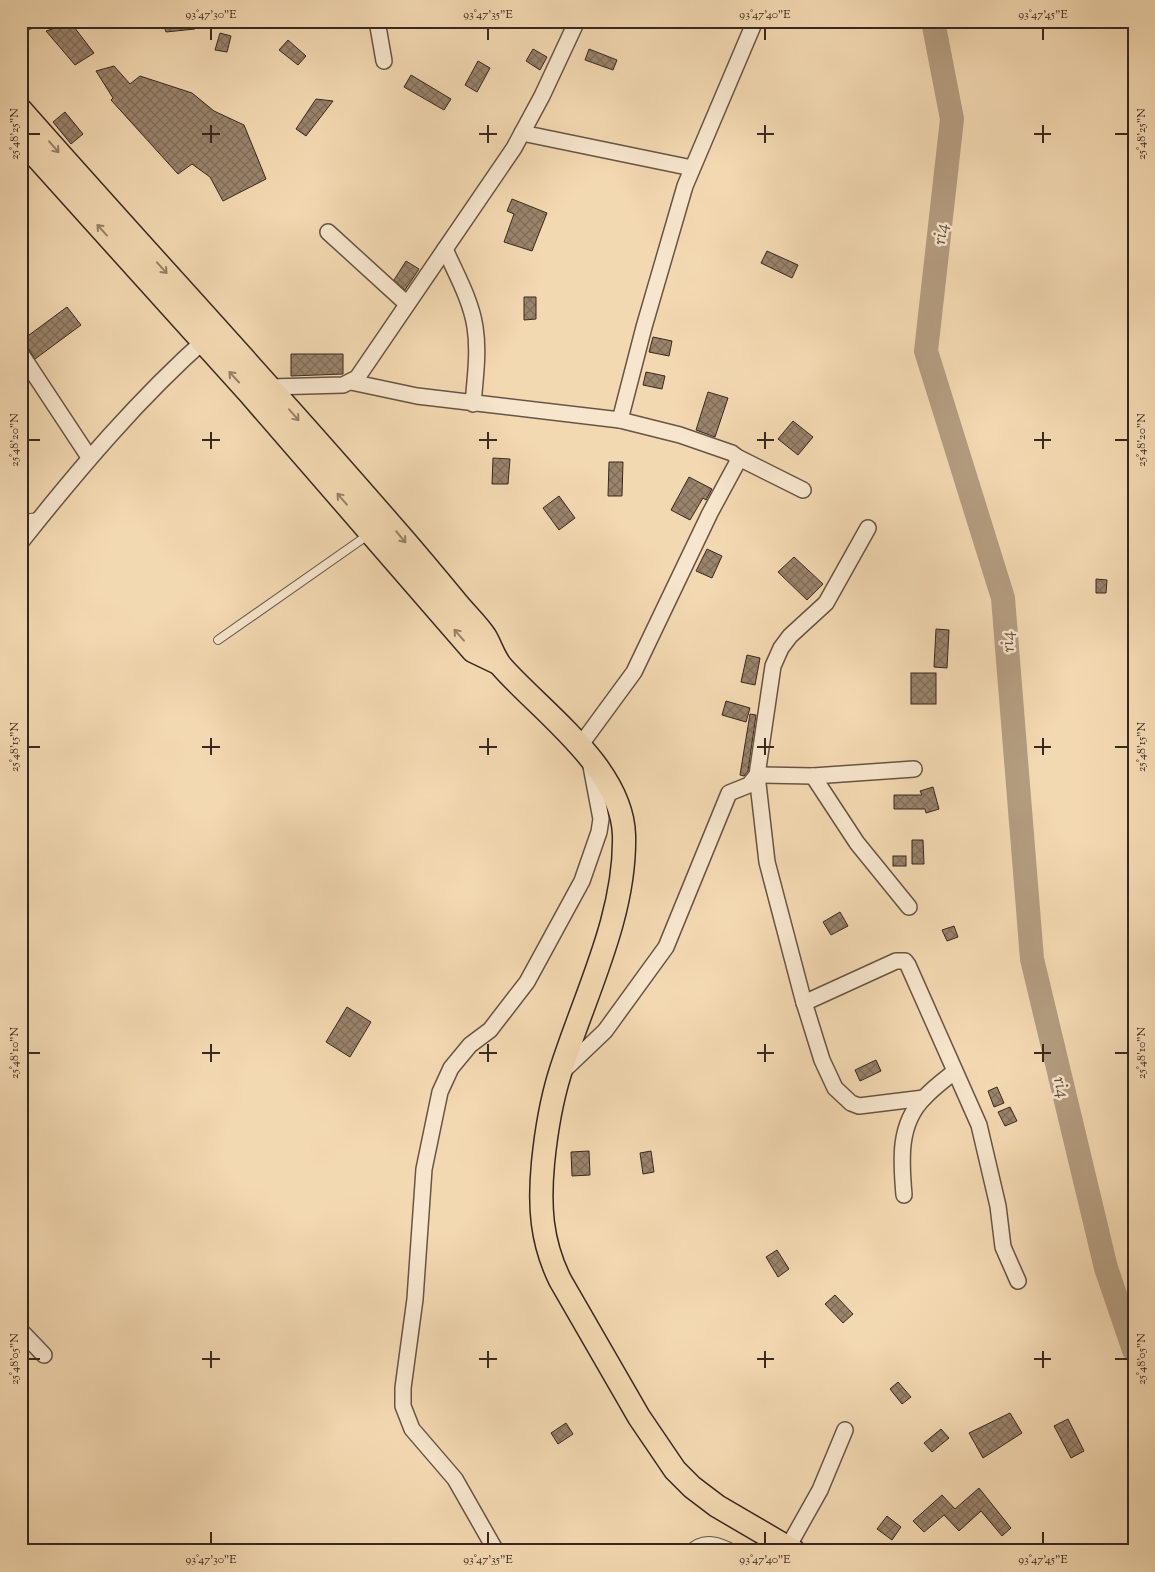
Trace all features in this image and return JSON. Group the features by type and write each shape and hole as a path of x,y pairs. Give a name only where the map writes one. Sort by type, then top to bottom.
{"main road":[{"path":"21,110 210,335 371,532 474,651 498,663"},
{"path":"21,140 210,335 270,387 485,635 498,663 585,753 612,790 621,812 624,835 619,886 602,950 559,1075 551,1104 544,1150 540,1209 548,1257 639,1418 675,1470 692,1487 717,1506 791,1549"}],"street":[{"path":"21,24 28,21"},
{"path":"377,21 384,61"},
{"path":"270,387 343,385 356,378 522,133 576,21"},
{"path":"620,420 644,327 692,168 755,21"},
{"path":"522,133 692,168"},
{"path":"328,232 407,304"},
{"path":"445,249 467,299 476,327 477,346 473,404"},
{"path":"21,542 89,457 144,398 210,335"},
{"path":"21,354 89,457"},
{"path":"351,382 417,396 473,404 620,420 680,435 732,453 803,490"},
{"path":"496,1551 455,1479 412,1429 403,1406 403,1388 415,1299 424,1169 440,1092 450,1068 470,1044 490,1030 518,995 552,939 582,881 600,832 601,819 585,753 634,672 710,513 737,463 737,457"},
{"path":"868,528 826,603 790,636 781,648 773,666 757,775 767,862 804,1003 829,1077 842,1096 851,1103 866,1106 924,1098"},
{"path":"757,775 813,776 914,769"},
{"path":"559,1075 605,1031 666,947 729,793 749,785 757,775"},
{"path":"813,776 857,844 909,907"},
{"path":"804,1003 896,960 905,961 954,1072 967,1096 981,1135 998,1206 1004,1247 1018,1281"},
{"path":"904,1194 902,1146 916,1109 924,1098 954,1072"},
{"path":"21,1331 44,1355"},
{"path":"791,1549 820,1490 845,1430"}],"lane":[{"path":"21,519 41,517"},
{"path":"218,640 371,532"},
{"path":"688,1551 700,1541 709,1540 738,1551"}],"building":[{"path":"162,21 195,21 195,29 166,32"},
{"path":"71,23 94,53 75,65 46,31"},
{"path":"220,33 231,36 227,52 215,50"},
{"path":"288,40 306,56 298,65 279,50"},
{"path":"533,49 547,57 540,70 526,61"},
{"path":"589,49 617,60 613,70 585,60"},
{"path":"478,61 490,68 477,92 465,85"},
{"path":"114,66 130,84 140,76 192,93 214,111 244,125 266,179 223,201 210,177 192,164 178,174 111,100 113,98 96,71"},
{"path":"411,75 451,99 444,110 404,87"},
{"path":"316,99 333,101 306,136 296,129"},
{"path":"65,112 83,134 71,144 53,122"},
{"path":"512,199 547,213 532,251 504,242 514,214 507,211"},
{"path":"767,251 798,265 792,278 761,263"},
{"path":"406,261 419,269 405,290 394,280"},
{"path":"524,297 536,297 536,319 524,320"},
{"path":"67,307 81,325 35,359 28,348 22,345 21,341"},
{"path":"653,337 672,341 669,356 649,352"},
{"path":"291,354 343,354 343,374 291,376"},
{"path":"646,372 665,376 662,389 643,385"},
{"path":"708,392 728,398 715,437 696,430"},
{"path":"793,421 813,437 798,455 778,439"},
{"path":"493,458 510,459 508,484 492,484"},
{"path":"609,462 623,462 622,496 608,496"},
{"path":"689,477 712,489 706,500 703,498 690,520 671,510"},
{"path":"559,496 575,518 559,530 543,508"},
{"path":"707,549 722,556 712,578 696,571"},
{"path":"794,557 823,584 807,600 778,572"},
{"path":"1096,579 1107,580 1106,593 1096,593"},
{"path":"936,629 949,630 947,668 934,667"},
{"path":"747,655 760,658 755,685 741,682"},
{"path":"911,673 936,673 936,704 911,704"},
{"path":"726,701 750,708 746,722 722,715"},
{"path":"750,714 756,715 748,771 744,776 740,775"},
{"path":"933,787 939,809 926,813 925,809 894,809 894,795 922,795 920,791"},
{"path":"912,840 923,840 924,864 912,864"},
{"path":"893,856 906,856 906,866 893,866"},
{"path":"840,912 848,926 831,935 823,922"},
{"path":"954,926 958,937 947,941 942,930"},
{"path":"347,1007 371,1022 350,1057 326,1042"},
{"path":"876,1060 881,1071 860,1081 855,1070"},
{"path":"997,1087 1004,1103 994,1107 988,1091"},
{"path":"1010,1107 1017,1121 1005,1126 998,1112"},
{"path":"589,1151 590,1175 572,1176 571,1152"},
{"path":"651,1151 654,1172 643,1174 640,1153"},
{"path":"777,1250 789,1269 778,1277 766,1257"},
{"path":"835,1295 853,1314 843,1323 825,1304"},
{"path":"898,1382 911,1397 902,1404 890,1389"},
{"path":"1010,1413 1022,1433 983,1458 969,1433"},
{"path":"1068,1419 1084,1451 1071,1458 1054,1426"},
{"path":"566,1423 573,1434 558,1444 551,1433"},
{"path":"941,1429 949,1438 932,1452 924,1443"},
{"path":"979,1488 1011,1528 1002,1536 981,1511 959,1531 944,1515 924,1532 913,1521 942,1495 955,1509"},
{"path":"887,1516 901,1527 892,1540 877,1529"}],"waterway":[{"name":"ri4","path":"933,21 952,119 926,351 1003,598 1032,959 1106,1268 1134,1350"}]}
